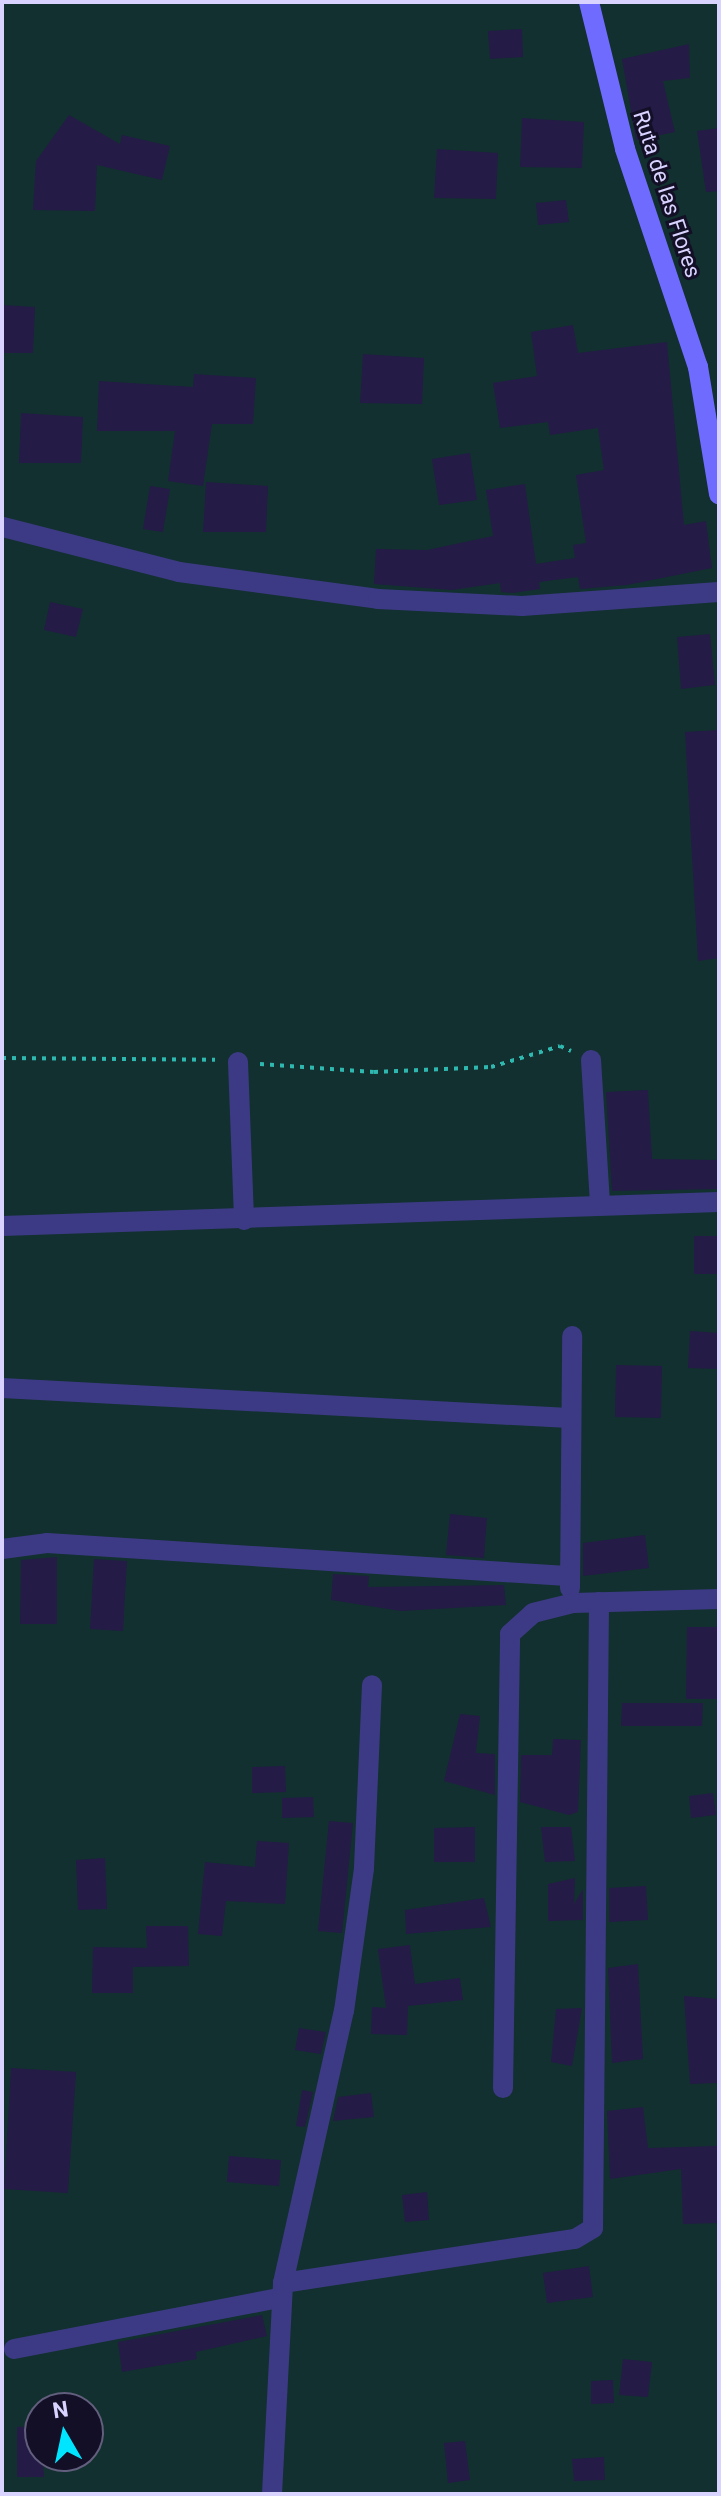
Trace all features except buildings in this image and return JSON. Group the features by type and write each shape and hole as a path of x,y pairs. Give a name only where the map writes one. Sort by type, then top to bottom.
{"main road":[{"name":"Ruta de las Flores","path":"589,2 625,149 698,367 719,494"}],"street":[{"path":"3,527 179,572 378,599 522,606 719,592"},
{"path":"591,1060 600,1205"},
{"path":"238,1062 244,1220"},
{"path":"2,1226 719,1202"},
{"path":"572,1336 567,1576 573,1603"},
{"path":"2,1388 569,1418"},
{"path":"2,1549 47,1543 567,1576"},
{"path":"503,2088 506,1652 519,1621 573,1603 719,1599"},
{"path":"14,2349 281,2291 575,2239 593,2228 599,1602"},
{"path":"272,2494 281,2291 344,2011 364,1868 372,1685"}],"path":[{"path":"2,1058 238,1062 374,1072 491,1067 560,1046 591,1060"}],"green space":[{"path":"2,2 719,2 719,2494 2,2494"}]}
